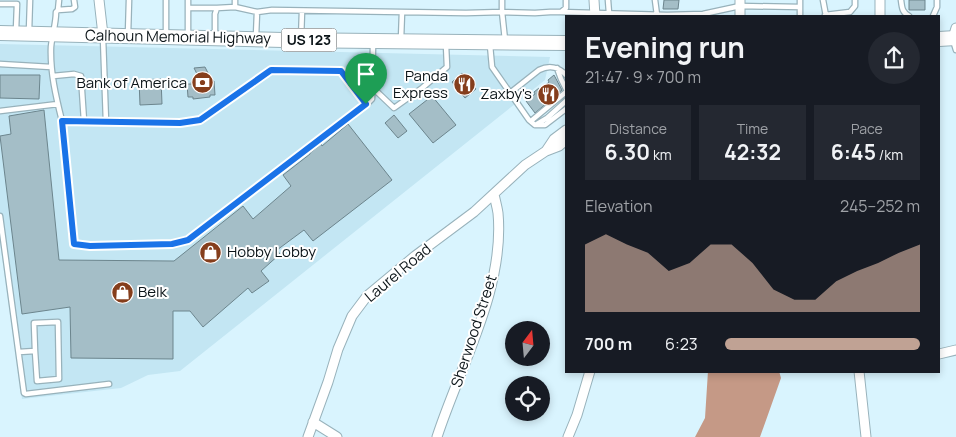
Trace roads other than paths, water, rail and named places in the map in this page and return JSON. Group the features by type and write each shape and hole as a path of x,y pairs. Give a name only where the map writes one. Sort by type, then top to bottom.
{"highway":[{"name":"Calhoun Memorial Highway","path":"0,33 301,40 565,42"}],"street":[{"path":"99,0 103,35"},
{"path":"594,0 595,14"},
{"path":"880,0 880,15"},
{"name":"Laurel Road","path":"546,151 554,139 565,131"},
{"name":"Laurel Road","path":"308,437 338,349 352,316 367,296 474,212 526,165 565,141"},
{"name":"Sherwood Street","path":"437,437 484,310 492,280 498,238 498,212 494,194"},
{"path":"940,354 956,350"},
{"path":"568,437 577,415 589,373"},
{"path":"859,373 866,437"},
{"path":"313,422 337,437"}],"lane":[{"path":"22,34 30,0"},
{"path":"59,0 53,34 51,67 62,121 74,244 90,246 172,244 188,240 372,99 373,40"},
{"path":"58,10 72,9 75,7 74,0"},
{"path":"128,36 129,0"},
{"path":"166,0 166,37"},
{"path":"188,0 188,37"},
{"path":"235,0 235,7"},
{"path":"502,0 505,41"},
{"path":"561,12 566,8 566,0"},
{"path":"608,0 609,13"},
{"path":"655,0 657,15"},
{"path":"800,0 800,15"},
{"path":"823,0 826,15"},
{"path":"832,15 850,12 855,6 855,0"},
{"path":"901,0 904,13 908,15"},
{"path":"933,15 937,7 937,0"},
{"path":"0,4 17,2 22,34"},
{"path":"188,8 235,7 257,12 272,10 466,13 561,12 688,15 703,14 740,3 800,7"},
{"path":"215,38 215,14 217,8"},
{"path":"301,40 302,11"},
{"path":"256,39 257,12"},
{"path":"401,41 402,12"},
{"path":"103,35 106,122"},
{"path":"373,88 394,108 447,67 446,41"},
{"path":"490,41 492,67 529,120 533,123 545,124 565,113"},
{"path":"0,64 51,67"},
{"path":"511,95 544,67 557,68 565,74"},
{"path":"557,68 565,88"},
{"path":"62,121 180,123 200,120 271,70 341,71 366,104"},
{"path":"53,76 74,74 81,76 84,121"},
{"path":"533,123 565,91"},
{"path":"533,123 547,118 565,102"},
{"path":"0,111 58,104"},
{"path":"0,216 25,394 109,384"},
{"path":"58,322 59,379 37,381 35,351 34,323 58,322"},
{"path":"19,352 35,351"}],"place":[{"name":"Bank of America","path":"203,83"},
{"name":"Panda Express","path":"464,85"},
{"name":"Zaxby's","path":"548,94"},
{"name":"Hobby Lobby","path":"211,252"},
{"name":"Belk","path":"122,292"}]}
